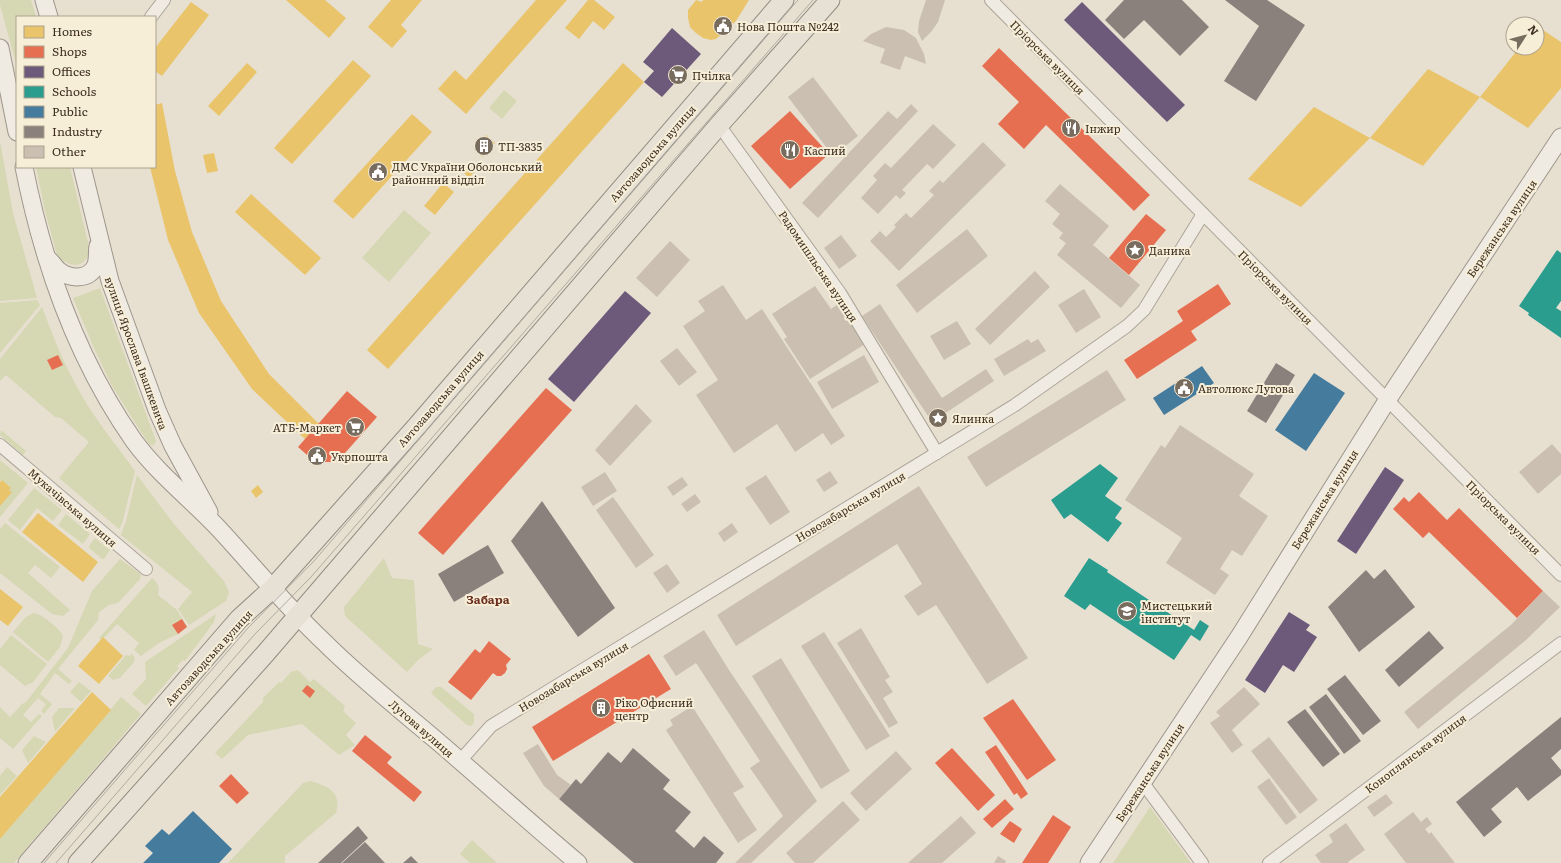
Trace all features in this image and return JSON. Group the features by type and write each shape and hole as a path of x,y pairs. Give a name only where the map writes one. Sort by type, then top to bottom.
{"main road":[{"path":"44,0 49,16"},
{"name":"Автозаводська вулиця","path":"28,863 239,619 272,589 416,426 784,0"},
{"path":"78,863 260,660 297,615 719,125 830,0"},
{"path":"0,48 16,127"},
{"name":"Бережанська вулиця","path":"1089,863 1239,637 1388,399 1561,137"},
{"name":"вулиця Ярослава Івашкевича","path":"24,168 36,223 59,294 81,346 110,402 135,442 161,473 218,528 272,589"},
{"name":"вулиця Ярослава Івашкевича","path":"82,168 110,281 157,410 173,446 218,528"},
{"path":"45,254 58,270 76,277 85,275 90,272 96,264 99,241"},
{"name":"Лугова вулиця","path":"272,589 339,656 578,863"}],"street":[{"path":"152,16 164,0"},
{"name":"Пріорська вулиця","path":"991,0 1561,575"},
{"name":"Радомишльська вулиця","path":"719,125 840,293 937,453"},
{"name":"Новозабарська вулиця","path":"460,761 491,726 1015,405 1128,326 1144,310 1203,214"},
{"name":"Мукачівська вулиця","path":"0,444 146,569"},
{"name":"Коноплянська вулиця","path":"1269,863 1561,643"},
{"path":"1143,783 1202,863"}],"green space":[{"path":"0,0 31,0 36,16 16,16 16,63 0,5"},
{"path":"504,90 517,101 502,119 489,108"},
{"path":"0,141 13,213 37,298 0,301"},
{"path":"36,168 70,168 90,251 84,261 80,264 76,265 66,263 57,255 45,211"},
{"path":"404,210 431,233 389,282 362,258"},
{"path":"100,288 156,441 154,445 150,445 148,443 112,386 73,298"},
{"path":"37,300 40,305 0,353 0,303"},
{"path":"42,307 53,337 82,396 96,418 135,471 122,524 119,529 59,478 89,442 61,418 55,417 6,375 0,381 0,359"},
{"path":"1,430 26,451 23,455 0,435"},
{"path":"0,460 28,483 0,517 0,505 11,492 9,490 10,488 1,480 0,481"},
{"path":"137,475 173,523 224,581 229,592 226,601 189,625 178,609 192,592 121,535 126,521"},
{"path":"34,488 62,510 53,521 37,508 20,530 8,520"},
{"path":"66,514 90,534 83,544 58,525"},
{"path":"5,523 60,567 51,578 35,565 28,573 70,610 63,616 52,614 0,573 0,529"},
{"path":"95,538 110,550 104,559 89,548"},
{"path":"384,558 392,578 414,580 418,644 433,649 419,659 407,672 345,616 344,607"},
{"path":"120,559 141,575 140,579 118,603 109,605 99,612 98,620 58,669 72,681 69,684 55,673 40,694 52,704 44,714 41,711 46,704 38,698 23,715 31,722 39,714 42,716 13,749 0,738 0,707 10,717 22,704 26,702 68,648 92,591"},
{"path":"152,578 158,585 158,595 177,610 187,627 178,634 159,643 141,656 134,650 139,643 117,624 102,640 99,638"},
{"path":"33,613 50,622 63,636 60,647 48,662 13,632 26,617"},
{"path":"216,614 214,622 185,661 183,660 177,666 179,668 146,706 132,694 146,679 145,662"},
{"path":"11,635 47,664 33,682 25,686 0,665 0,649"},
{"path":"132,654 135,658 134,662 120,678 113,680 108,676 126,655 129,656"},
{"path":"298,670 310,682 314,679 345,706 343,711 356,723 346,735 355,745 339,755 302,724 248,735 222,759 215,753 263,702 263,698 279,682 281,683 291,672"},
{"path":"79,682 91,691 81,702 70,692"},
{"path":"436,687 441,687 474,714 472,726 467,725 431,693"},
{"path":"121,697 141,714 14,863 0,863 0,839"},
{"path":"59,708 75,708 55,732 52,717"},
{"path":"34,736 46,742 28,763 22,750"},
{"path":"7,767 17,776 0,795 0,776"},
{"path":"310,781 322,785 332,791 337,800 336,813 285,856 285,863 228,863 303,783"},
{"path":"1150,807 1191,863 1113,863"},
{"path":"472,840 497,863 470,863 460,854"}],"building: Homes":[{"path":"286,0 325,0 346,18 329,38"},
{"path":"391,0 422,0 401,25 407,31 392,48 368,27"},
{"path":"536,0 567,0 466,114 438,89 455,70 466,80"},
{"path":"588,0 594,0 615,17 604,30 593,21 579,39 565,28"},
{"path":"696,0 702,2 703,0 749,0 736,21 716,39 711,40 703,38 690,27 688,10"},
{"path":"191,2 209,15 162,76 156,72 156,47"},
{"path":"1545,31 1561,42 1561,88 1528,128 1480,97 1513,56 1545,56"},
{"path":"353,60 371,76 292,164 274,148"},
{"path":"247,63 257,72 219,116 208,106"},
{"path":"623,63 644,82 388,369 367,350"},
{"path":"1428,69 1480,97 1423,166 1370,138"},
{"path":"162,103 175,171 192,232 221,301 269,374 319,424 305,439 252,389 199,313 168,240 150,168 156,168 156,105"},
{"path":"1314,107 1370,138 1301,207 1248,179"},
{"path":"412,114 432,132 353,219 333,201"},
{"name":"ТП-3835","path":"486,135 495,143 483,157 474,149"},
{"path":"214,153 218,171 207,173 203,155"},
{"path":"467,164 475,171 469,178 461,170"},
{"path":"443,183 454,192 435,215 424,206"},
{"path":"251,194 321,258 305,275 235,212"},
{"path":"2,480 11,488 9,490 12,492 0,506 0,482"},
{"path":"258,485 263,492 256,498 251,491"},
{"path":"38,513 98,562 83,582 22,532"},
{"path":"0,589 23,607 8,626 0,620"},
{"path":"103,637 123,656 99,684 78,666"},
{"path":"92,692 111,710 0,839 0,797"}],"building: Shops":[{"path":"999,48 1150,195 1134,211 1046,125 1024,149 998,124 1019,102 982,66"},
{"name":"Каспий","path":"790,111 829,154 790,189 751,146"},
{"path":"1146,214 1166,230 1129,275 1109,258"},
{"path":"1218,284 1231,304 1191,331 1197,340 1137,379 1124,360 1183,321 1177,311"},
{"path":"58,355 63,365 52,370 47,360"},
{"path":"546,388 572,410 443,555 418,533"},
{"path":"347,391 377,417 337,462 315,462 298,447"},
{"path":"1419,492 1447,520 1459,508 1543,591 1517,618 1429,532 1423,538 1393,509 1404,497 1409,502"},
{"path":"182,619 187,627 178,634 172,625"},
{"path":"489,641 511,659 506,665 507,669 505,673 501,676 497,676 493,673 471,700 448,682 475,649 480,653"},
{"name":"Ріко Офисний центр","path":"649,654 671,689 553,761 532,727"},
{"path":"307,685 315,691 310,698 302,691"},
{"path":"1013,699 1056,760 1027,780 983,718"},
{"path":"365,735 392,757 387,763 422,792 414,802 352,751"},
{"path":"996,745 1028,794 1021,799 1017,793 1014,795 985,752"},
{"path":"952,748 995,795 978,811 935,763"},
{"path":"231,774 249,793 237,804 219,786"},
{"path":"1005,799 1014,809 992,828 983,819"},
{"path":"1053,815 1071,827 1048,863 1022,863"},
{"path":"1010,821 1022,829 1014,843 1000,834"}],"building: Offices":[{"path":"1082,2 1185,105 1167,122 1064,20"},
{"path":"672,28 701,54 662,97 644,82 654,71 643,62"},
{"path":"625,291 651,313 574,402 548,379"},
{"path":"1385,467 1404,480 1356,554 1337,541"},
{"path":"1289,612 1310,625 1306,630 1317,637 1294,672 1283,665 1265,693 1245,680"}],"building: Schools":[{"path":"1557,250 1561,253 1561,301 1556,308 1561,311 1561,338 1528,315 1529,313 1519,306"},
{"path":"1100,464 1118,478 1105,496 1122,508 1115,518 1122,523 1108,542 1071,514 1064,519 1051,500"},
{"path":"1089,558 1108,570 1107,572 1194,630 1200,620 1209,626 1200,641 1191,635 1174,660 1090,604 1085,610 1064,596"}],"building: Public":[{"path":"1202,366 1214,383 1164,415 1153,398"},
{"path":"1314,373 1345,393 1306,451 1275,430"},
{"path":"193,811 232,849 219,863 143,863 153,853 145,846 162,829 169,835"}],"building: Industry":[{"path":"1124,0 1182,0 1209,27 1180,56 1144,20 1124,39 1105,20"},
{"path":"1225,0 1267,0 1305,25 1256,101 1224,81 1259,26"},
{"path":"1276,363 1295,375 1266,423 1247,411"},
{"path":"542,501 615,608 578,637 511,541"},
{"path":"488,545 504,573 454,602 438,574"},
{"path":"1385,569 1415,607 1359,652 1328,607 1366,570 1374,579"},
{"path":"1429,631 1444,648 1399,687 1385,670"},
{"path":"1345,675 1381,721 1363,735 1327,689"},
{"path":"1326,694 1361,741 1344,754 1309,707"},
{"path":"1305,709 1340,754 1323,767 1287,722"},
{"path":"1561,717 1561,749 1551,758 1561,770 1561,775 1528,801 1517,787 1491,809 1502,822 1484,837 1456,802"},
{"path":"633,748 670,780 663,789 691,812 675,831 694,848 704,836 724,853 716,863 634,863 559,799 576,779 581,784 608,752 621,763"},
{"path":"358,826 368,838 341,863 318,863"},
{"path":"365,842 385,863 342,863"},
{"path":"411,856 418,863 403,863"}],"building: Other":[{"path":"926,0 945,0 938,22 922,41 918,32 919,21"},
{"path":"886,27 904,30 916,38 924,54 926,64 905,56 900,70 880,63 885,49 863,41 871,34"},
{"path":"813,77 858,136 833,156 788,97"},
{"path":"911,104 918,111 818,218 802,203 888,111 897,119"},
{"path":"933,124 956,145 933,169 927,164 902,190 906,193 900,199 896,195 878,214 861,198 877,180 873,176 885,163 891,168"},
{"path":"983,142 1006,165 899,271 870,241 880,231 886,237 896,227 894,225 906,213 911,218 934,195 929,191 940,180 943,183"},
{"path":"1060,184 1109,226 1093,245 1140,285 1121,308 1057,255 1066,243 1059,238 1063,233 1052,224 1060,214 1045,201"},
{"path":"967,229 988,256 917,313 896,285"},
{"path":"841,235 857,256 839,269 824,248"},
{"path":"670,241 690,260 657,297 636,278"},
{"path":"1035,271 1050,287 990,345 975,329"},
{"path":"723,285 746,320 762,309 845,436 831,445 823,433 795,452 777,424 734,453 696,395 718,380 683,326 705,311 698,301"},
{"path":"815,286 831,309 838,304 865,344 810,379 784,339 787,337 772,314"},
{"path":"1084,289 1101,317 1076,333 1058,305"},
{"path":"880,304 942,398 986,369 994,381 932,422 862,316"},
{"path":"957,321 971,344 944,360 930,336"},
{"path":"1028,339 1031,343 1038,339 1046,351 1004,376 994,359"},
{"path":"677,348 697,372 679,386 660,361"},
{"path":"864,355 879,382 832,409 817,382"},
{"path":"1107,370 1126,400 986,487 967,457"},
{"path":"636,404 652,421 610,466 595,450"},
{"path":"1180,425 1254,474 1239,496 1268,516 1242,556 1232,550 1220,569 1229,575 1215,595 1166,563 1182,538 1125,500 1161,445 1165,448"},
{"path":"1552,444 1561,454 1561,474 1538,494 1519,472"},
{"path":"830,471 838,483 824,492 816,480"},
{"path":"605,472 617,491 593,506 581,487"},
{"path":"766,475 790,512 770,525 745,488"},
{"path":"682,477 688,485 673,496 667,487"},
{"path":"919,486 1028,658 987,684 936,605 918,616 904,596 922,584 897,544 736,646 717,615"},
{"path":"695,494 701,502 687,512 681,504"},
{"path":"613,497 654,555 636,568 596,510"},
{"path":"732,523 738,532 724,542 718,533"},
{"path":"667,564 680,583 667,593 653,573"},
{"path":"1543,591 1560,607 1526,640 1418,729 1404,712 1512,624"},
{"path":"861,628 890,677 885,680 893,692 883,698 898,723 889,728 837,643"},
{"path":"704,630 817,801 751,863 735,863 783,816 750,768 760,761 696,663 676,676 663,656"},
{"path":"824,632 890,736 866,750 801,646"},
{"path":"781,658 850,771 821,789 752,676"},
{"path":"1244,687 1260,704 1232,730 1243,745 1232,753 1210,723 1220,716 1216,712"},
{"path":"692,706 744,787 733,793 757,830 738,843 666,730 673,725 670,720"},
{"path":"1269,737 1318,800 1300,814 1251,751"},
{"path":"538,744 557,775 571,785 559,799 544,786 523,753"},
{"path":"896,751 912,769 866,811 850,793"},
{"path":"1269,778 1297,817 1286,825 1257,787"},
{"path":"1386,794 1393,803 1374,817 1367,807"},
{"path":"843,801 860,820 813,863 795,863 786,853"},
{"path":"1413,812 1421,822 1427,817 1432,824 1425,829 1429,834 1431,832 1455,863 1406,863 1384,834"},
{"path":"961,816 976,833 942,863 908,863"},
{"path":"1346,823 1365,850 1348,862 1349,863 1321,863 1315,855 1333,842 1329,835"},
{"path":"998,856 1006,861 1005,863 994,863"}],"tram line":[{"path":"44,863 248,628 314,561 798,0"},
{"path":"56,863 255,634 311,577 813,0"}],"place":[{"name":"Нова Пошта №242","path":"723,26"},
{"name":"Пчілка","path":"678,75"},
{"name":"Інжир","path":"1071,128"},
{"name":"ТП-3835","path":"484,146"},
{"name":"Каспий","path":"790,150"},
{"name":"ДМС України Оболонський районний відділ","path":"378,172"},
{"name":"Даника","path":"1135,250"},
{"name":"Автолюкс Лугова","path":"1184,388"},
{"name":"Ялинка","path":"938,418"},
{"name":"АТБ-Маркет","path":"355,427"},
{"name":"Укрпошта","path":"317,456"},
{"name":"Мистецький інститут","path":"1127,611"},
{"name":"Ріко Офисний центр","path":"601,708"}],"district":[{"name":"Забара","path":"488,599"}]}
